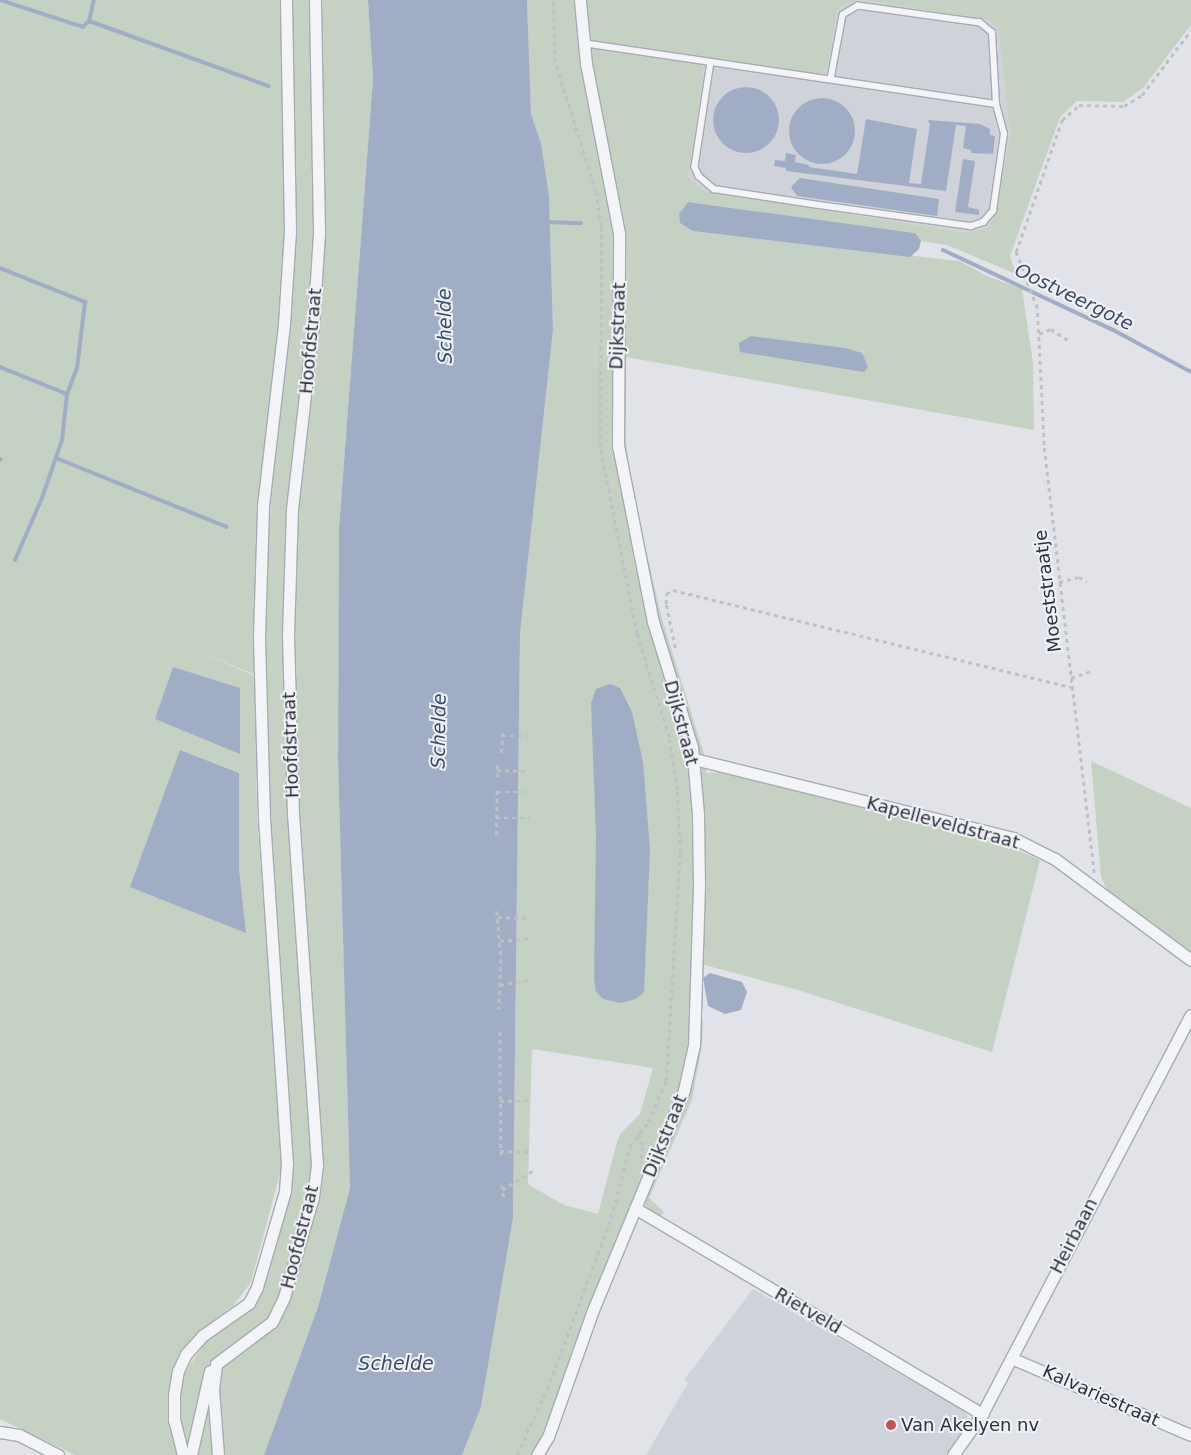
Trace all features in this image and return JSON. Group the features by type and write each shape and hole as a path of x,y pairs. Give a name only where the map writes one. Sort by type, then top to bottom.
{"street":[{"path":"183,1455 174,1420 174,1395 178,1371 186,1354 202,1336 238,1311 253,1295 284,1191 287,1164 264,817 259,636 263,506 284,324 290,230 286,0"},
{"name":"Hoofdstraat","path":"216,1364 272,1322 284,1298 313,1197 316,1165 293,815 288,636 292,509 313,326 319,232 315,0"},
{"name":"Dijkstraat","path":"537,1455 548,1437 576,1353 684,1090 694,1045 699,886 694,759 653,622 618,446 618,234 582,43 580,0"},
{"name":"Kapelleveldstraat","path":"694,759 1012,838 1055,859 1191,960"},
{"name":"Heirbaan","path":"953,1455 982,1414 1191,1015"},
{"name":"Rietveld","path":"635,1208 982,1414"},
{"name":"Kalvariestraat","path":"1011,1358 1191,1435"},
{"path":"191,1455 206,1380 216,1364"},
{"path":"216,1364 213,1389 218,1455"},
{"path":"0,1432 19,1435 58,1455"}],"lane":[{"path":"711,62 695,167 699,176 714,189 971,226 983,222 992,211 1004,134 996,104 992,33 980,23 858,6 843,15 831,79"},
{"path":"582,43 996,104"}],"path":[{"path":"517,1455 550,1382 611,1218 630,1146 648,1122 666,1081 680,852 677,790 668,737 637,634 600,447 602,227 596,192 555,62 553,0"},
{"name":"Moeststraatje","path":"1094,887 1072,678 1044,445 1037,308 1016,252 1062,120 1079,105 1124,106 1142,95 1191,30"},
{"path":"1038,334 1051,330 1068,340"},
{"path":"1059,582 1079,577 1087,581"},
{"path":"676,655 666,604 666,594 673,590 1072,687"},
{"path":"1072,678 1091,671"},
{"path":"501,753 503,729"},
{"path":"502,736 531,736"},
{"path":"497,777 498,764"},
{"path":"497,770 528,772"},
{"path":"496,835 497,787"},
{"path":"497,792 527,792"},
{"path":"496,818 530,818"},
{"path":"497,910 500,941 499,1009"},
{"path":"498,917 531,918"},
{"path":"500,941 529,938"},
{"path":"500,986 528,980"},
{"path":"500,1032 500,1155"},
{"path":"500,1101 530,1100"},
{"path":"500,1150 529,1152"},
{"path":"502,1190 532,1171"},
{"path":"502,1185 504,1197"}],"shaded area":[{"path":"862,0 988,20 998,28 1010,132 997,211 988,227 969,233 704,191 688,177 700,60 826,68 837,11 846,3"},
{"path":"753,1289 966,1412 969,1425 946,1455 646,1455 688,1383 684,1380"}],"green space":[{"path":"0,0 286,0 291,185 269,463 260,677 190,648 255,676 257,815 283,1162 251,1282 233,1306 198,1332 176,1370 180,1455 75,1455 0,1419","holes":["180,750 239,773 239,870"]},
{"path":"292,0 368,0 373,79 339,528 338,759 350,1188 318,1307 264,1455 188,1455 181,1419 180,1394 185,1372 206,1342 253,1308 262,1290 290,1193 293,1165 266,738 265,679 266,558 296,232"},
{"path":"527,0 862,0 1191,0 1191,25 1143,88 1123,102 1077,101 1060,117 1010,256 1016,274 947,245 921,241 915,233 688,202 679,214 680,223 693,231 959,261 987,276 1022,289 1033,363 1034,430 626,357 626,441 631,486 662,619 706,760 706,773 723,772 1006,845 1040,860 992,1052 798,990 697,963 695,1018 703,1020 702,1045 692,1100 649,1198 664,1212 659,1218 651,1213 642,1198 534,1455 462,1455 481,1407 513,1218 520,633 553,330 549,196 541,143 531,114","holes":["862,0 988,20 998,28 1010,132 997,211 988,227 969,233 704,191 688,177 703,77 700,60 816,77 826,68 829,59 837,11 846,3","532,1049 653,1068 640,1114 621,1133 617,1142 598,1214 564,1205 528,1184"]},
{"path":"1091,761 1191,808 1191,952 1108,892 1101,877"}],"water":[{"name":"Schelde","path":"368,0 527,0 531,114 541,143 549,196 553,330 520,633 513,1218 481,1407 462,1455 264,1455 318,1307 350,1188 338,759 339,528 373,79"},
{"path":"746,87 759,89 774,102 777,107 779,120 777,133 764,148 759,151 746,153 733,151 718,138 715,133 713,120 715,107 728,92 733,89"},
{"path":"815,98 829,98 841,103 850,112 855,124 853,144 846,155 829,164 815,164 803,159 794,150 789,138 789,124 794,112 803,103"},
{"path":"866,119 917,129 909,183 921,184 930,125 928,120 980,124 990,129 990,135 995,136 993,154 971,153 971,150 963,148 966,126 956,125 946,191 786,171 786,168 774,166 775,160 785,161 786,153 796,155 795,162 809,165 809,167 857,174"},
{"path":"963,159 975,161 968,207 979,210 979,215 955,212"},
{"path":"800,178 939,199 937,216 797,196 791,187"},
{"path":"688,202 915,233 921,241 919,249 910,257 693,231 680,223 679,214"},
{"path":"751,336 845,348 862,353 868,367 864,372 740,352 739,343"},
{"path":"173,667 240,688 240,754 155,719"},
{"path":"610,684 620,688 632,712 643,762 650,850 644,992 636,999 621,1003 603,999 596,991 594,980 596,836 591,703 596,689"},
{"path":"180,750 239,773 239,870 246,933 130,887"},
{"path":"710,973 742,982 747,992 741,1010 725,1014 708,1006 703,978"}],"waterway":[{"path":"0,0 83,27 89,21 94,0"},
{"path":"89,21 269,86"},
{"name":"Oostveergote","path":"546,222 581,223"},
{"name":"Oostveergote","path":"943,250 1115,331 1191,372"},
{"path":"0,268 85,302 77,368 67,394 0,367"},
{"path":"15,560 42,498 62,440 67,394"},
{"path":"56,458 227,527"}],"place":[{"name":"Van Akelyen nv","path":"891,1425"}]}
